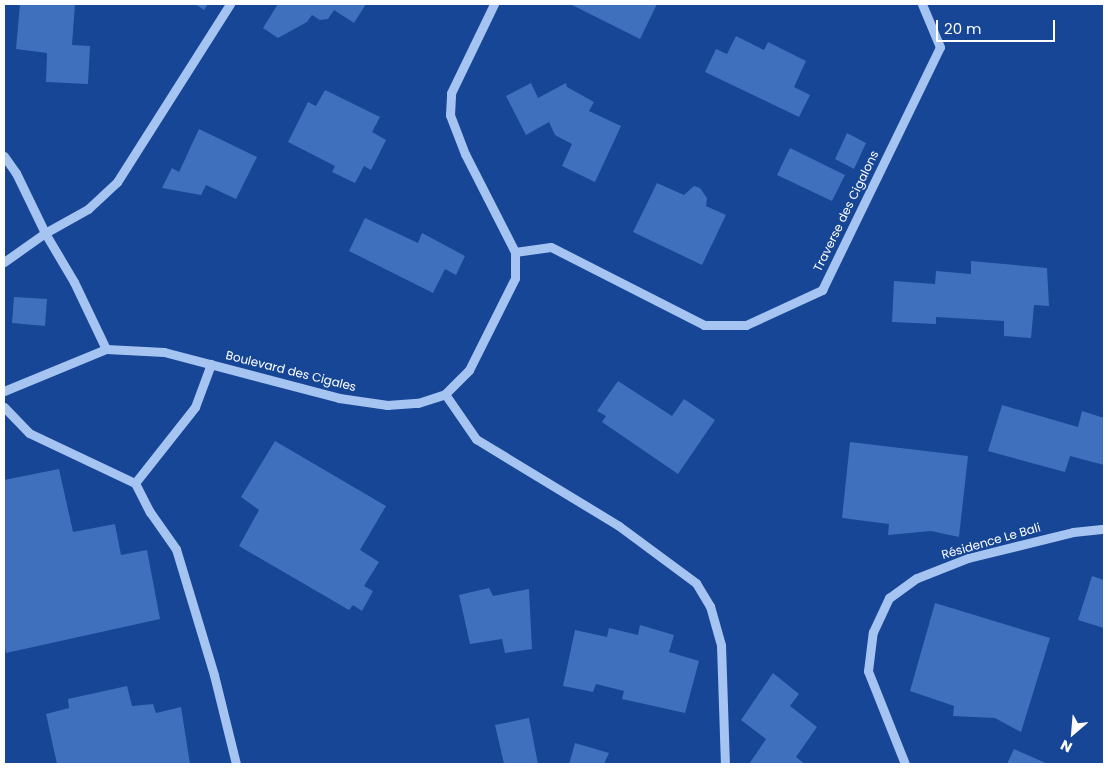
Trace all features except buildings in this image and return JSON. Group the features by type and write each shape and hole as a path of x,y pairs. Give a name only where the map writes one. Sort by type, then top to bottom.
{"street":[{"path":"4,262 44,233 88,209 117,182 230,4"},
{"name":"Boulevard des Cigales","path":"4,391 106,349 164,352 339,398 387,405 418,403 445,394 469,370 514,278 515,252 465,154 450,115 451,93 494,4"},
{"name":"Traverse des Cigalons","path":"515,252 551,246 704,325 746,325 822,290 940,47 922,4"},
{"path":"4,156 16,173 44,233 74,282 106,349"},
{"path":"135,483 195,407 211,364"},
{"path":"445,394 476,439 619,526 696,583 710,606 721,645 725,764"},
{"path":"4,407 29,433 135,483 150,512 176,549 214,675 236,764"},
{"name":"Résidence Le Bali","path":"905,764 868,671 873,632 889,598 917,578 968,558 1073,532 1104,529"}]}
